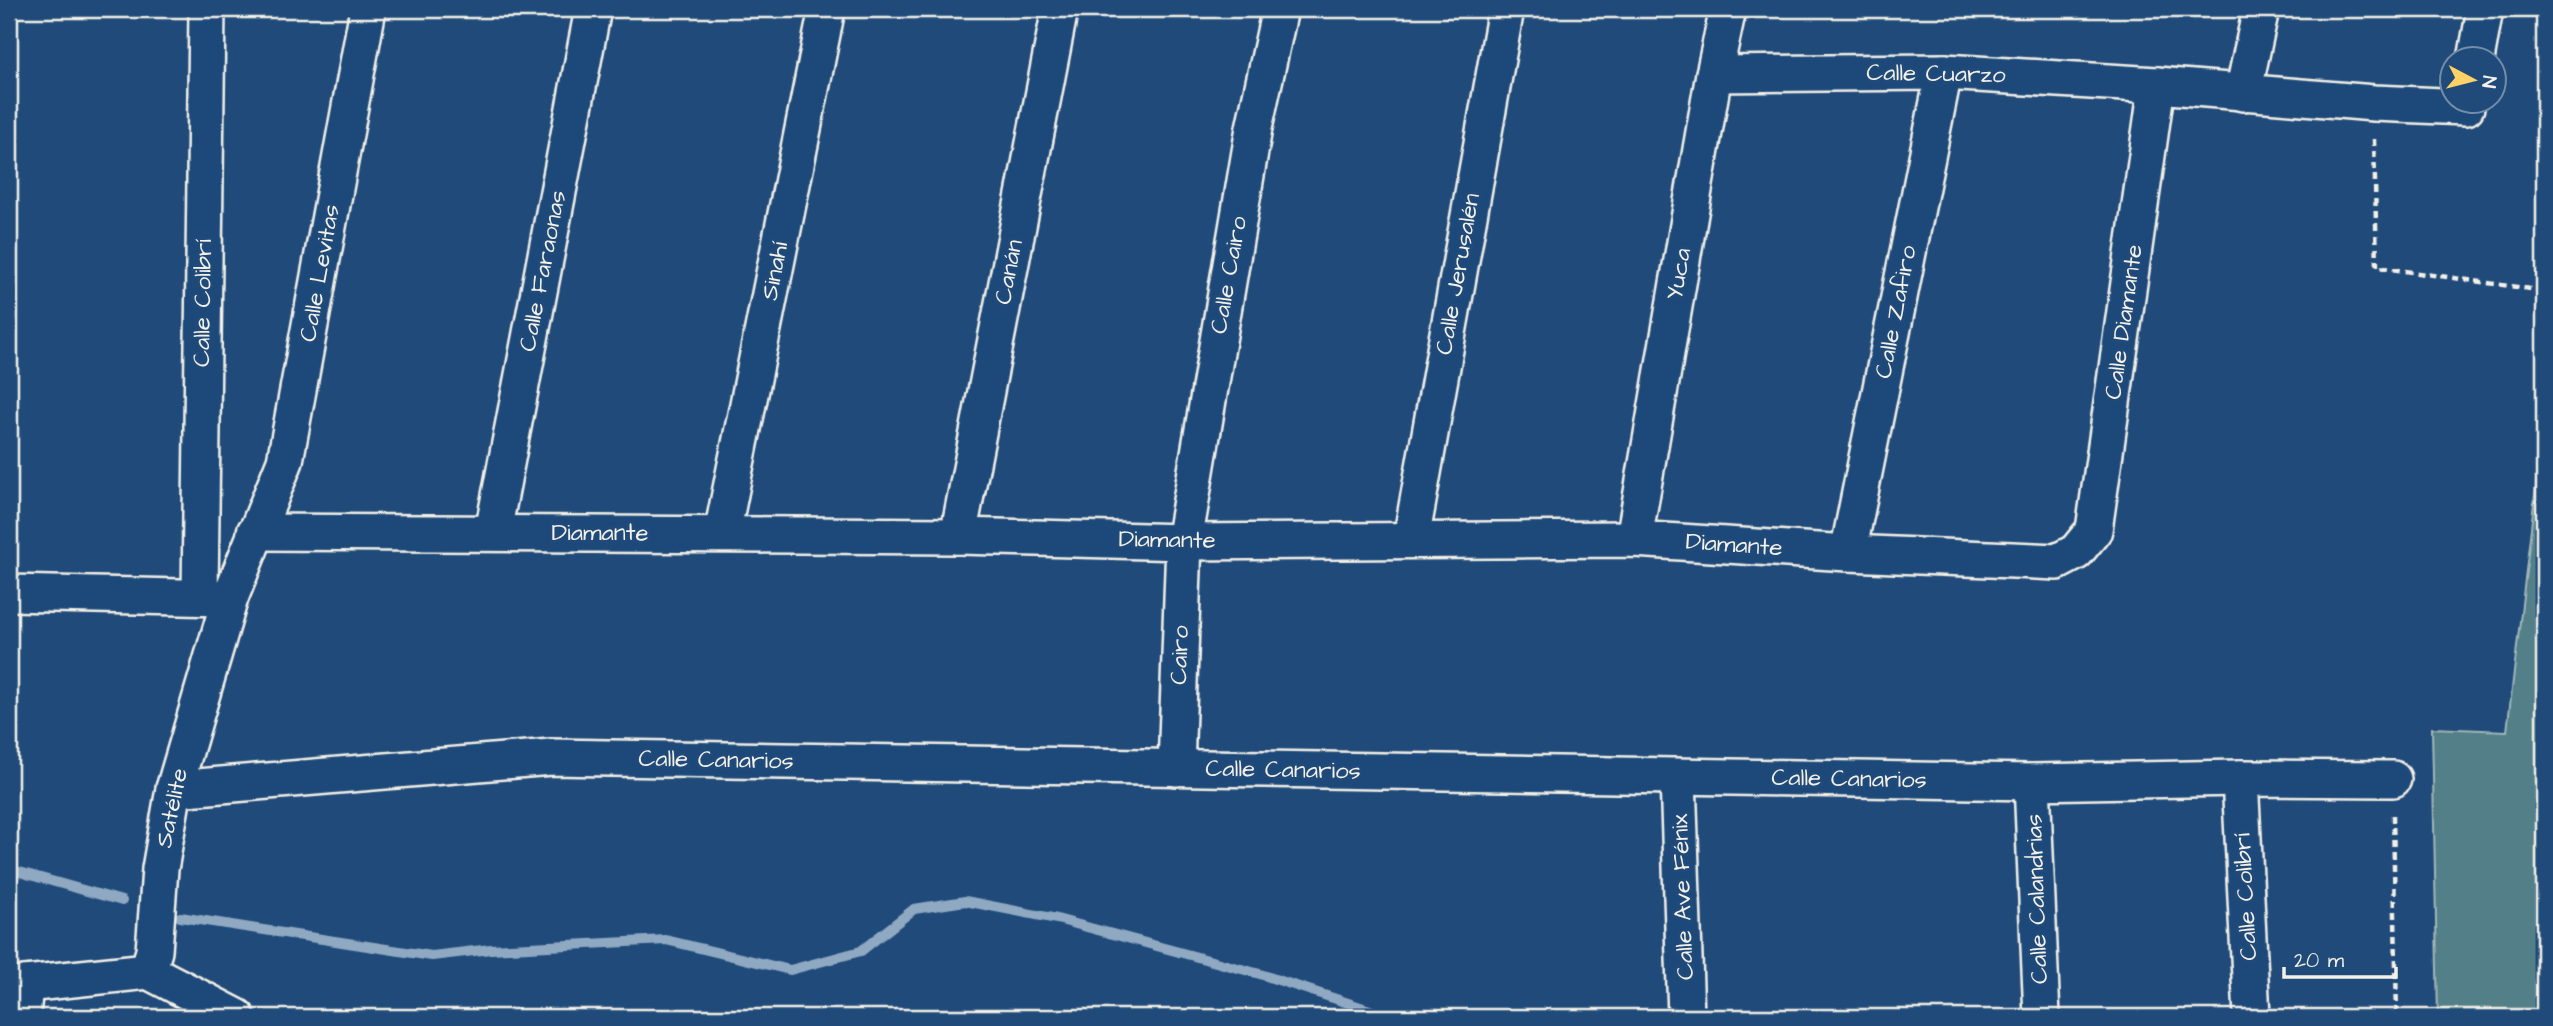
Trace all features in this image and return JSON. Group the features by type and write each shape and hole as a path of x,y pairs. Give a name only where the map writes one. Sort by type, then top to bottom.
{"street":[{"name":"Calle Colibrí","path":"207,9 215,597"},
{"name":"Calle Levitas","path":"255,532 285,461 368,9"},
{"name":"Calle Faraonas","path":"493,532 593,9"},
{"name":"Sinahí","path":"722,534 827,9"},
{"name":"Canán","path":"957,536 1060,9"},
{"name":"Calle Cairo","path":"1184,542 1254,128 1280,9"},
{"name":"Calle Jerusalén","path":"1410,540 1506,9"},
{"name":"Yuca","path":"1634,539 1714,74 1728,9"},
{"path":"2243,93 2261,9"},
{"path":"2478,46 2485,9"},
{"name":"Calle Cuarzo","path":"1714,74 1944,72 2374,103 2438,104"},
{"name":"Calle Zafiro","path":"1848,553 1944,72"},
{"name":"Calle Diamante","path":"2076,552 2094,530 2157,86"},
{"name":"Satélite","path":"151,961 160,869 174,789 215,597 255,532"},
{"name":"Diamante","path":"255,532 957,536 1184,542 1634,539 1848,553 2057,562 2076,552"},
{"name":"Cairo","path":"1176,768 1184,542"},
{"path":"9,593 215,597"},
{"name":"Calle Canarios","path":"174,789 551,757 2032,782 2240,778 2393,779"},
{"name":"Calle Ave Fénix","path":"1678,777 1686,1017"},
{"name":"Calle Colibrí","path":"2240,778 2252,1017"},
{"name":"Calle Calandrias","path":"2032,782 2042,1017"},
{"path":"19,992 151,961 237,1017"}],"path":[{"path":"2374,103 2376,267 2544,292"},
{"path":"2393,779 2397,1017"}],"green space":[{"path":"2544,418 2544,1017 2438,1017 2432,728 2507,731"}],"waterway":[{"path":"9,869 122,901"},
{"path":"180,917 432,956 491,949 666,940 790,970 861,951 914,909 965,901 1057,919 1260,974 1391,1017"}]}
